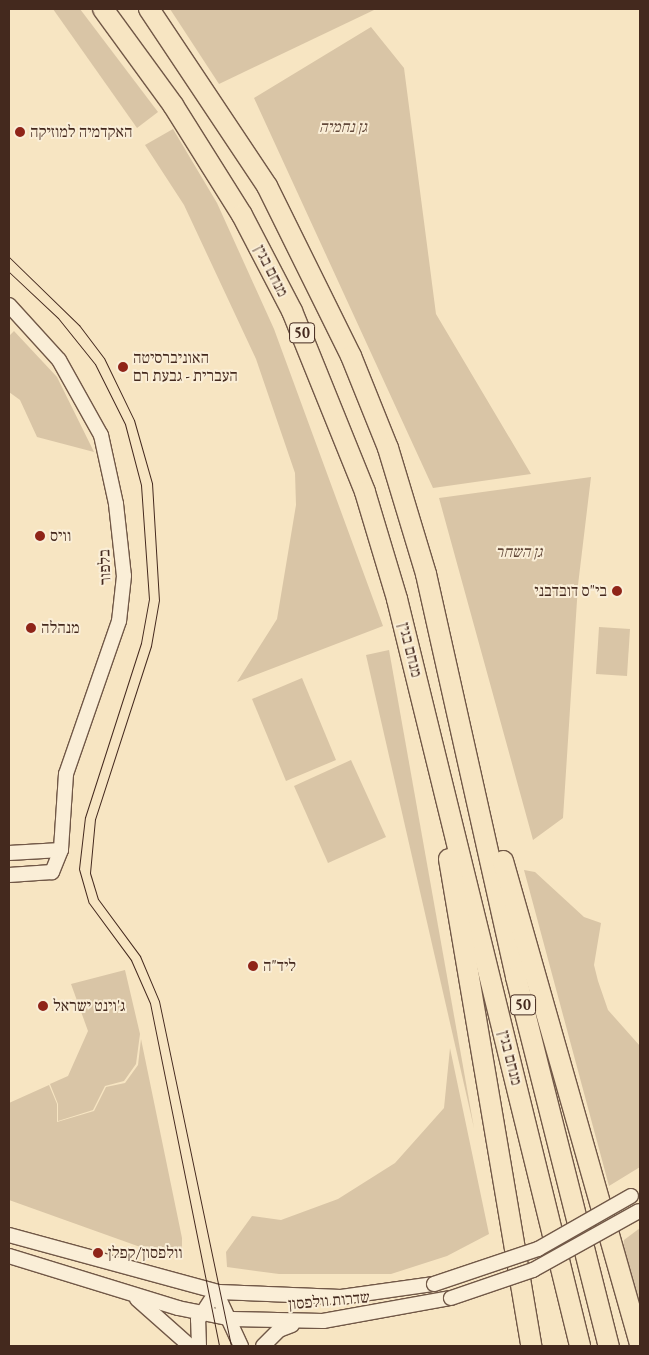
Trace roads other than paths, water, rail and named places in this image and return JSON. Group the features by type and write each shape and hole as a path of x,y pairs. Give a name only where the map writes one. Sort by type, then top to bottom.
{"highway":[{"name":"מנחם בגין","path":"103,9 221,179 292,311 365,492 421,695 580,1346"},
{"name":"מנחם בגין","path":"149,9 267,186 351,356 405,499 446,662 516,978 609,1346"},
{"path":"446,662 640,1344"},
{"path":"421,695 531,1346"}],"street":[{"name":"בלפור","path":"9,305 59,360 90,410 110,469 121,540 122,606 66,774 61,850 52,872 9,875"},
{"path":"9,853 61,850"},
{"name":"שדרות וולפסון","path":"12,1234 216,1292 341,1297 434,1284 538,1249 636,1193"},
{"name":"שדרות וולפסון","path":"9,1256 200,1313 232,1319 302,1323 371,1316 451,1298 533,1270 640,1211"},
{"path":"116,1288 147,1307 190,1346"},
{"path":"199,1346 200,1313 216,1292 232,1319 241,1346"},
{"path":"263,1346 279,1330 302,1323"}],"tram line":[{"path":"9,257 79,325 104,358 134,420 152,483 159,600 151,646 95,819 90,873 98,899 140,956 159,1001 231,1346"},
{"path":"9,272 58,318 95,364 125,424 141,485 149,599 141,643 85,817 79,869 89,903 131,960 150,1003 219,1346"}],"place":[{"name":"האקדמיה למוזיקה","path":"20,132"},
{"name":"האוניברסיטה העברית - גבעת רם","path":"123,367"},
{"name":"וויס","path":"40,536"},
{"name":"בי\"ס דובדבני","path":"617,591"},
{"name":"מנהלה","path":"31,628"},
{"name":"ליד\"ה","path":"253,966"},
{"name":"ג'וינט ישראל","path":"43,1006"},
{"name":"וולפסון/קפלן","path":"98,1253"}],"park label":[{"name":"גן נחמיה","path":"343,127"},
{"name":"גן השחר","path":"519,552"}]}
